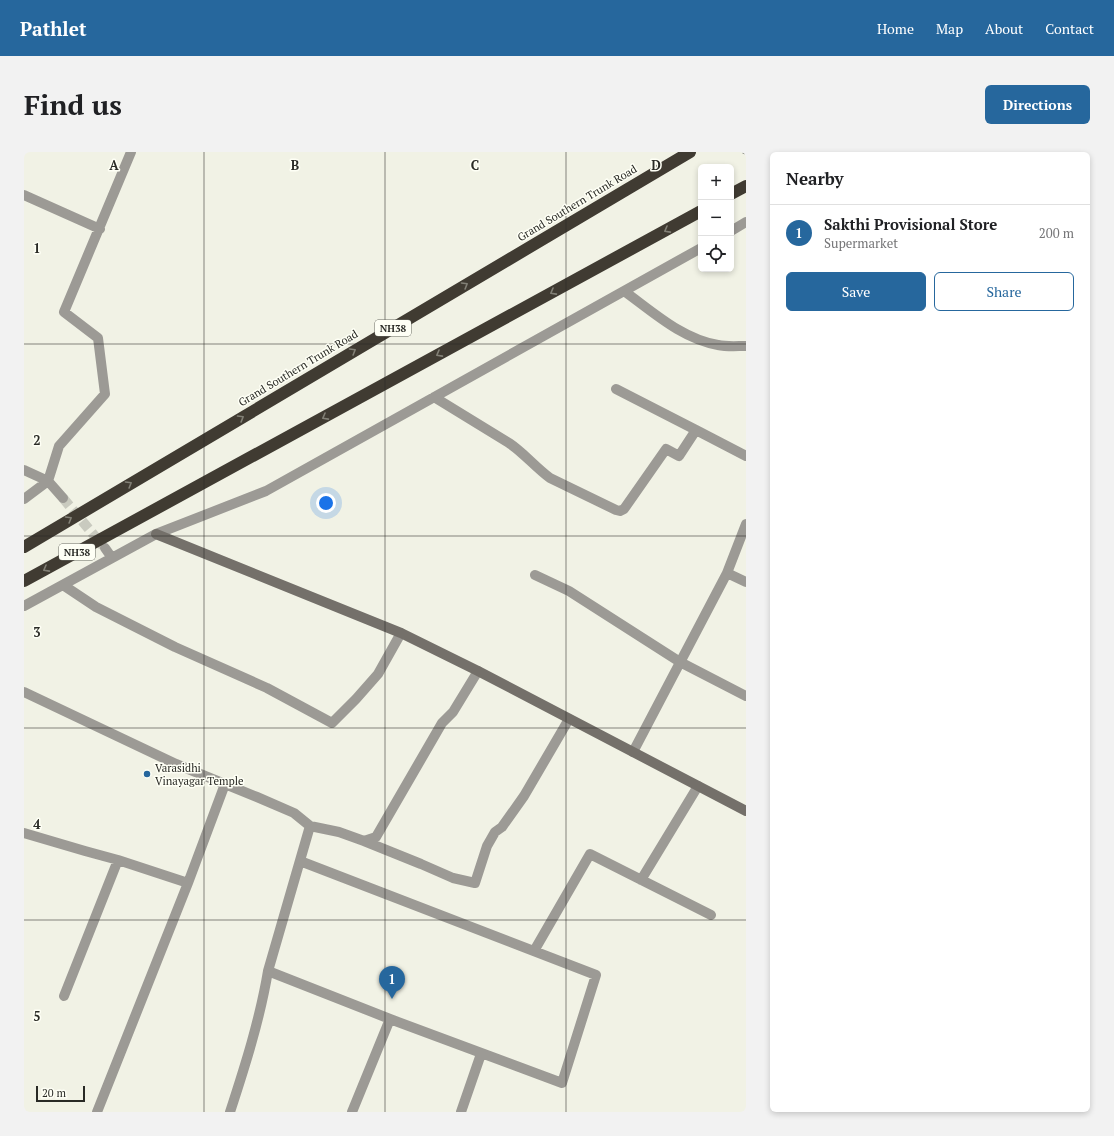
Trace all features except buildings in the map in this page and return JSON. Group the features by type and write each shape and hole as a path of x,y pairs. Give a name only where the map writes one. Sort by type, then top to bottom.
{"highway":[{"name":"Grand Southern Trunk Road","path":"24,547 690,152"},
{"name":"NH38","path":"24,581 698,213"}],"street":[{"path":"24,499 48,481 59,446 105,394 98,338 64,312 131,152"},
{"path":"24,195 100,229"},
{"path":"734,229 746,222"},
{"path":"24,606 156,534 266,491 698,250"},
{"path":"624,291 689,336 719,346 746,346"},
{"path":"616,390 746,456"},
{"path":"434,397 509,443 550,478 620,511 624,509 666,449 679,456 696,430"},
{"path":"24,470 48,481 63,498"},
{"path":"633,752 727,573 746,524"},
{"path":"156,534 401,633 478,671 746,811"},
{"path":"105,548 112,558"},
{"path":"727,573 746,582"},
{"path":"535,575 569,592 680,662 746,696"},
{"path":"62,585 96,607 175,647 267,688 332,722 378,674 401,633"},
{"path":"364,841 376,837 442,723 453,712 478,671"},
{"path":"24,692 176,764 294,813 310,826 339,832 453,878 475,883 487,846 495,832 502,827 524,796 569,719"},
{"path":"97,1112 188,883 225,784"},
{"path":"641,880 698,786"},
{"path":"230,1112 263,1002 268,971 310,826"},
{"path":"24,833 118,860 188,883"},
{"path":"534,951 590,854 711,915"},
{"path":"64,996 118,860"},
{"path":"268,971 481,1054 562,1083 596,975 300,860"},
{"path":"352,1112 390,1019"},
{"path":"461,1112 481,1054"}],"tunnel":[{"path":"63,498 103,546"}],"place":[{"name":"Varasidhi Vinayagar Temple","path":"147,774"},
{"name":"Sakthi Provisional Store","path":"392,999"}]}
